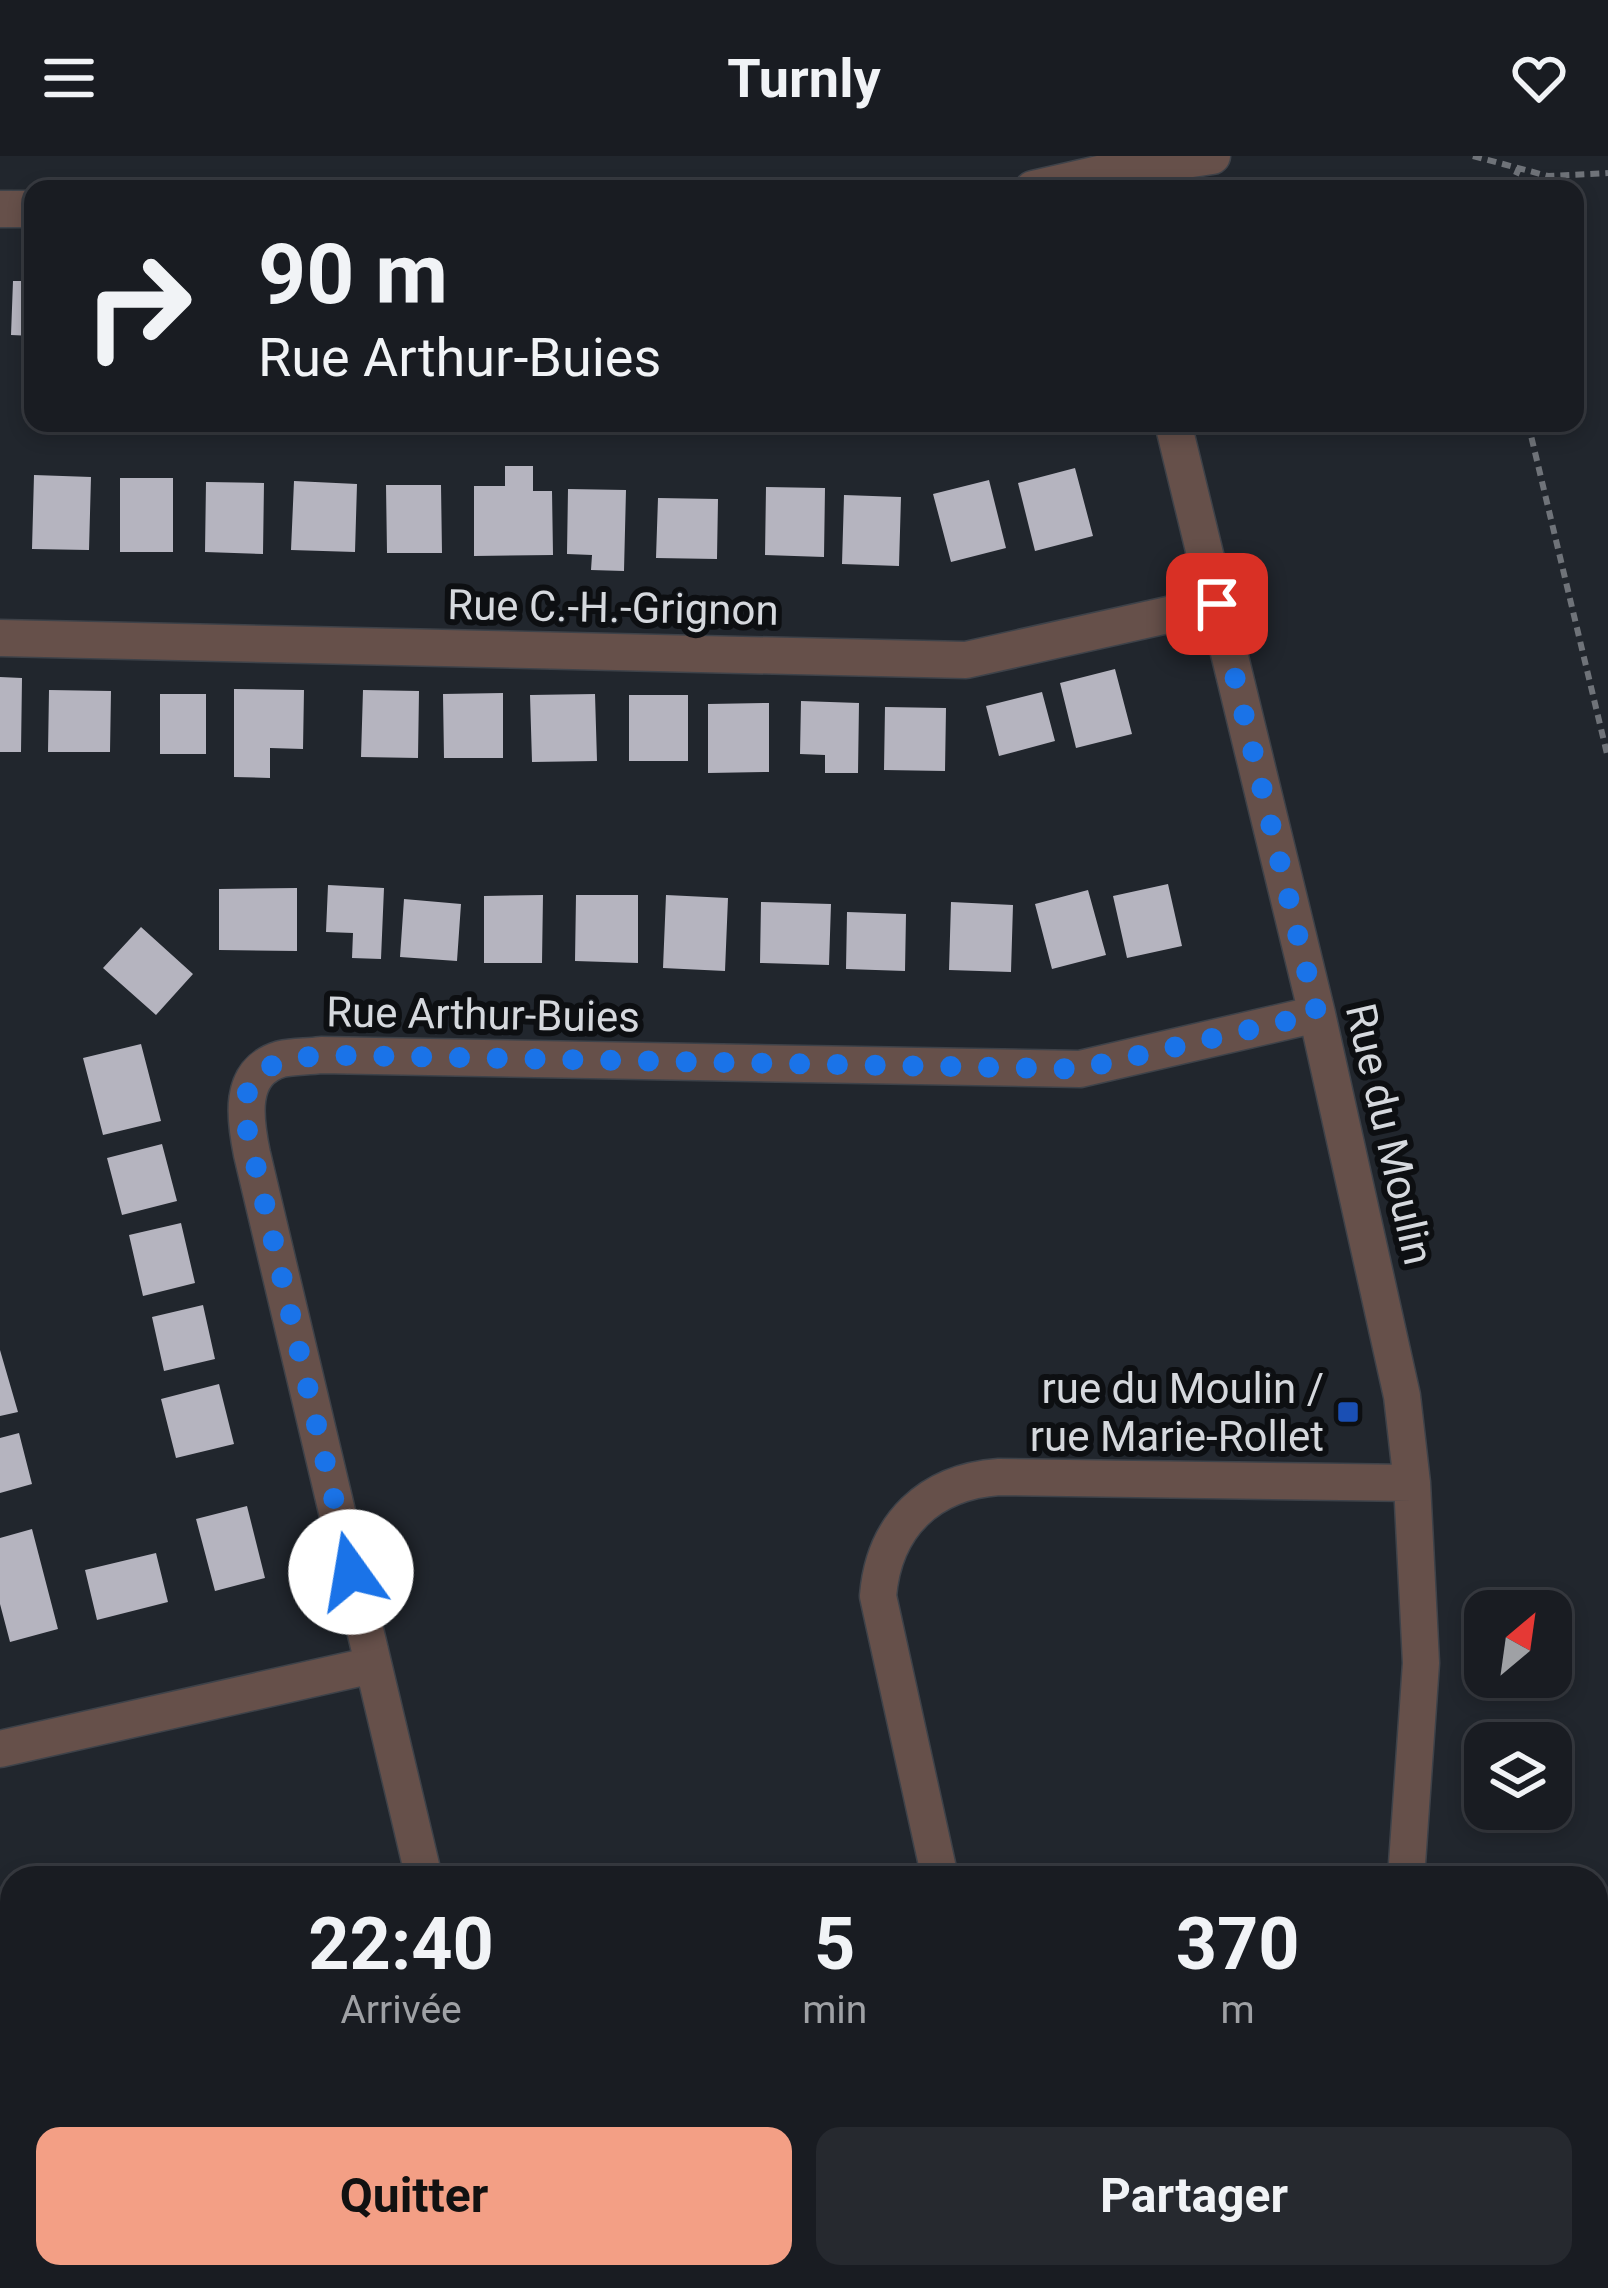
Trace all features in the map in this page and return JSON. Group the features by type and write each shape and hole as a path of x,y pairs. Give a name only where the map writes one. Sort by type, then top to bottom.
{"street":[{"path":"1114,180 1212,156"},
{"name":"Rue du Moulin","path":"1175,432 1317,1014 1398,1374 1412,1483 1421,1663 1407,1866"},
{"name":"Rue C.-H.-Grignon","path":"0,638 966,661 1217,604"},
{"name":"Rue Arthur-Buies","path":"421,1866 246,1124 248,1092 268,1065 291,1057 341,1055 1080,1069 1317,1014"},
{"path":"937,1866 878,1596 887,1549 920,1507 953,1484 999,1478 1412,1483"},
{"path":"0,1749 373,1665"}],"path":[{"path":"1473,156 1548,176 1608,172"},
{"path":"1514,180 1520,168"},
{"path":"1530,432 1608,758"}],"building":[{"path":"13,281 24,281 24,336 11,335"},
{"path":"505,466 533,466 533,491 552,491 553,555 474,556 474,486 505,486"},
{"path":"1075,468 1093,536 1035,551 1018,483"},
{"path":"34,475 91,477 89,550 32,549"},
{"path":"120,478 173,478 173,552 120,552"},
{"path":"989,480 1006,548 951,562 933,494"},
{"path":"294,481 357,484 355,552 291,550"},
{"path":"206,482 264,483 263,554 205,552"},
{"path":"386,485 441,485 442,553 387,553"},
{"path":"766,487 825,488 824,557 765,555"},
{"path":"568,489 626,490 624,571 591,570 592,555 567,554"},
{"path":"844,495 901,497 899,566 842,564"},
{"path":"658,498 718,499 717,559 656,558"},
{"path":"1115,669 1132,734 1076,748 1060,683"},
{"path":"0,677 22,678 21,752 0,752"},
{"path":"234,689 304,690 303,749 270,748 270,778 234,777"},
{"path":"49,690 111,691 110,752 48,752"},
{"path":"363,690 419,691 418,758 361,757"},
{"path":"1042,692 1055,741 999,756 986,706"},
{"path":"503,693 503,758 444,758 443,694"},
{"path":"160,694 206,694 206,754 160,754"},
{"path":"595,694 597,761 532,762 530,695"},
{"path":"629,695 688,695 688,761 629,761"},
{"path":"801,701 859,703 858,773 825,773 825,755 800,754"},
{"path":"769,703 769,772 708,773 708,704"},
{"path":"885,707 946,708 945,771 884,770"},
{"path":"1168,884 1182,946 1127,958 1113,896"},
{"path":"328,885 384,888 381,959 352,958 353,933 326,932"},
{"path":"297,888 297,951 219,950 219,889"},
{"path":"1088,890 1106,955 1052,969 1035,904"},
{"path":"543,895 542,963 484,963 484,896"},
{"path":"576,895 638,895 638,963 575,961"},
{"path":"666,895 728,898 725,971 663,968"},
{"path":"404,899 461,904 457,961 400,957"},
{"path":"761,902 831,904 829,965 760,963"},
{"path":"951,902 1013,905 1011,972 949,970"},
{"path":"847,912 906,914 905,971 846,969"},
{"path":"141,927 193,974 156,1015 103,968"},
{"path":"141,1044 161,1121 103,1135 83,1058"},
{"path":"162,1144 177,1201 122,1215 107,1158"},
{"path":"181,1223 195,1283 143,1296 129,1235"},
{"path":"203,1305 215,1359 164,1371 152,1317"},
{"path":"0,1350 18,1412 0,1416"},
{"path":"219,1384 234,1444 176,1458 161,1399"},
{"path":"19,1433 32,1484 0,1493 0,1438"},
{"path":"247,1506 265,1578 215,1591 196,1519"},
{"path":"32,1529 58,1629 10,1642 0,1604 0,1538"},
{"path":"156,1553 168,1602 97,1620 85,1570"}],"place":[{"name":"rue du Moulin / rue Marie-Rollet","path":"1348,1412"}],"route":[{"path":"351,1572 246,1124 248,1092 261,1071 275,1061 321,1055 1080,1069 1317,1014 1217,604"}]}
